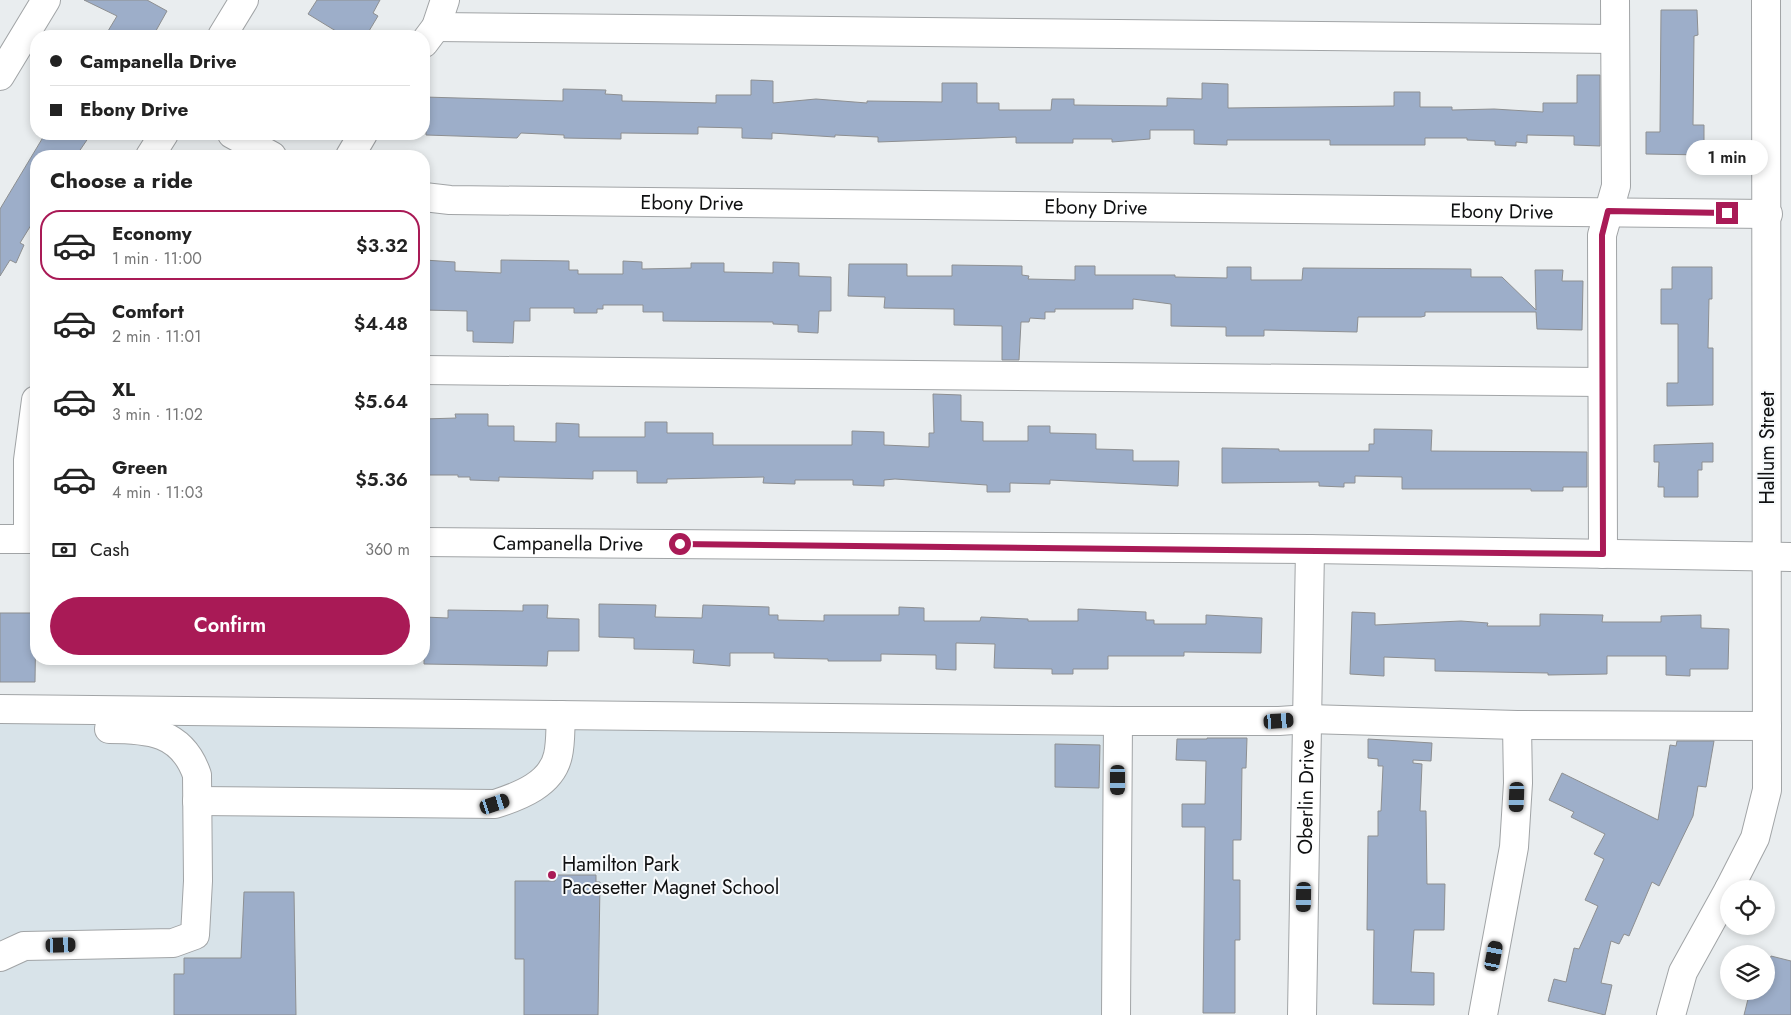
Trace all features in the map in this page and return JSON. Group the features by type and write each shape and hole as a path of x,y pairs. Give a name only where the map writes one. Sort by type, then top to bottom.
{"street":[{"path":"0,76 46,0"},
{"path":"226,30 244,0"},
{"path":"446,0 430,35 1615,39"},
{"path":"1603,554 1600,382 1602,235 1616,186 1616,0"},
{"name":"Hallum Street","path":"1734,880 1755,838 1767,790 1768,726 1779,557 1768,214 1766,0"},
{"path":"243,140 261,150"},
{"name":"Ebony Drive","path":"430,198 1768,214"},
{"path":"430,370 1600,382"},
{"path":"30,445 28,460 30,500"},
{"path":"0,539 30,539"},
{"name":"Campanella Drive","path":"430,542 1310,549 1779,557"},
{"name":"Oberlin Drive","path":"1302,1015 1310,549"},
{"path":"0,710 1118,721 1279,721 1308,719 1517,725 1768,726"},
{"path":"185,712 185,751"},
{"path":"197,801 495,804 517,797 534,787 550,773 558,757 560,715"},
{"path":"1116,1015 1118,721"},
{"path":"1483,1015 1514,847 1518,783 1517,725"},
{"path":"0,728 142,729 164,735 185,751 193,763 197,775 198,881 195,935 173,943 24,946 0,958"},
{"name":"Hallum Street","path":"1671,1015 1683,972 1720,905"}],"shaded area":[{"name":"Hamilton Park Pacesetter Magnet School","path":"0,722 1104,736 1103,1015 0,1015"}],"building":[{"path":"84,0 147,0 167,11 156,30 109,30 117,16"},
{"path":"317,0 380,0 373,13 378,16 370,30 334,30 308,14"},
{"path":"1661,10 1697,10 1698,35 1694,36 1693,125 1704,125 1704,155 1646,154 1646,132 1660,132"},
{"path":"1577,75 1600,75 1600,146 1574,145 1574,136 1527,135 1527,143 1516,142 1516,146 1495,145 1495,141 1467,140 1467,138 1425,138 1425,145 1330,145 1330,140 1227,140 1227,145 1194,144 1194,130 1150,130 1150,139 1112,142 1112,139 1073,139 1073,143 1016,143 1016,137 878,142 878,137 835,135 835,137 772,133 772,139 742,138 742,128 698,127 698,134 621,133 621,139 564,138 564,135 521,133 517,138 430,135 430,97 563,101 563,89 606,90 605,94 622,95 622,101 716,103 716,95 751,95 751,80 773,81 773,103 816,99 867,103 867,101 942,102 942,83 977,83 977,103 999,103 999,110 1051,110 1052,99 1074,99 1074,105 1167,106 1167,98 1202,99 1202,83 1228,84 1228,108 1394,106 1394,92 1420,92 1420,107 1452,107 1452,110 1494,109 1543,112 1543,103 1577,103"},
{"path":"41,140 87,140 80,150 35,150"},
{"path":"30,159 30,227 20,243 24,245 16,263 10,260 0,276 0,209"},
{"path":"430,260 455,262 455,271 501,273 501,260 569,261 569,270 578,270 578,274 623,274 623,261 642,262 642,269 691,268 691,263 724,263 724,272 773,273 773,262 799,263 799,276 831,277 831,311 819,311 818,333 798,332 798,325 773,324 773,322 663,321 663,312 643,312 643,305 603,305 603,309 597,309 597,313 574,313 574,308 530,308 530,321 514,321 513,343 473,342 473,331 467,331 467,311 430,310"},
{"path":"849,264 907,264 907,276 952,276 952,265 1022,266 1022,275 1029,276 1028,279 1075,280 1075,266 1095,266 1095,275 1175,275 1175,277 1227,278 1227,267 1251,267 1251,280 1302,280 1303,268 1471,269 1471,277 1502,277 1536,310 1535,270 1563,270 1562,281 1583,281 1582,330 1537,329 1536,312 1425,312 1425,316 1421,317 1358,317 1357,332 1264,330 1264,336 1226,336 1226,327 1171,326 1171,304 1133,299 1133,309 1055,309 1055,312 1045,312 1045,319 1030,318 1029,322 1021,322 1019,360 1002,360 1002,326 954,325 954,309 884,308 885,297 848,296"},
{"path":"1672,267 1712,267 1712,299 1709,299 1708,348 1713,348 1713,405 1667,406 1667,383 1678,383 1678,324 1661,324 1661,289 1672,289"},
{"path":"933,394 961,395 961,421 983,422 983,441 1028,441 1028,426 1050,426 1050,433 1096,434 1096,449 1133,450 1133,461 1179,461 1178,486 1050,480 1050,484 1010,483 1010,492 987,492 987,485 895,479 884,480 884,486 853,485 853,480 795,480 795,484 763,483 764,477 667,479 667,483 637,483 637,471 593,471 593,479 499,477 499,481 470,480 470,477 458,477 458,475 430,475 430,419 456,418 455,414 488,414 488,426 514,426 514,441 556,442 556,423 579,424 579,437 645,437 645,422 667,422 667,433 713,433 713,445 852,445 852,431 884,432 884,445 929,447 929,433 934,433"},
{"path":"1374,429 1432,430 1431,451 1587,452 1587,487 1563,487 1563,491 1531,491 1531,489 1402,489 1402,477 1355,476 1355,483 1344,483 1344,487 1319,486 1319,482 1222,483 1222,448 1279,449 1279,451 1369,451 1369,444 1374,444"},
{"path":"1713,443 1713,462 1702,462 1702,470 1698,470 1698,497 1664,497 1664,487 1658,487 1659,462 1654,462 1654,445"},
{"path":"599,604 656,605 655,617 702,618 703,605 769,607 769,615 778,615 778,620 824,621 824,615 899,615 899,607 924,608 924,621 980,621 981,617 1028,619 1028,621 1078,621 1078,609 1146,612 1146,620 1154,620 1154,624 1206,624 1206,615 1262,618 1261,653 1184,652 1184,656 1108,656 1108,669 1073,669 1073,674 1052,674 1052,669 994,668 995,644 956,643 956,670 936,669 936,655 881,654 881,661 828,661 828,659 774,658 774,653 730,653 730,666 693,663 694,650 634,649 634,638 599,637"},
{"path":"523,605 548,605 547,618 579,619 579,651 548,651 547,666 430,664 430,617 448,618 448,610 523,611"},
{"path":"1352,612 1375,613 1375,625 1461,621 1488,623 1487,626 1540,626 1540,614 1603,615 1602,622 1661,622 1661,616 1701,615 1701,628 1729,629 1728,669 1690,669 1690,676 1666,675 1666,656 1607,656 1607,674 1548,675 1548,673 1435,671 1435,659 1384,657 1384,676 1350,674"},
{"path":"0,613 30,613 30,665 35,665 35,682 0,682"},
{"path":"1247,738 1246,768 1242,768 1241,840 1233,840 1233,880 1240,880 1240,940 1235,940 1235,1013 1203,1013 1205,827 1182,827 1182,804 1205,804 1206,761 1176,760 1177,739"},
{"path":"1368,739 1432,743 1431,761 1413,760 1413,763 1422,764 1420,811 1426,811 1427,884 1445,884 1444,930 1414,930 1411,972 1434,973 1434,1005 1373,1004 1374,930 1367,930 1368,836 1378,836 1378,811 1381,811 1383,766 1378,766 1378,759 1368,758"},
{"path":"1677,741 1714,741 1706,787 1698,786 1693,816 1659,886 1652,882 1629,936 1624,934 1619,944 1611,941 1601,983 1612,985 1605,1015 1548,1001 1554,979 1566,982 1574,948 1579,949 1598,906 1585,900 1604,859 1594,854 1605,834 1571,817 1574,812 1549,800 1562,773 1658,820 1670,745 1676,746"},
{"path":"1055,744 1100,745 1099,788 1055,787"},
{"path":"555,875 596,875 596,882 600,882 598,1015 524,1015 524,959 515,959 515,881 555,881"},
{"path":"244,892 294,892 296,1015 174,1015 174,974 184,974 184,958 241,958"},
{"path":"1775,957 1791,961 1791,1015 1744,1015 1748,1000 1775,1000"}],"place":[{"name":"Hamilton Park Pacesetter Magnet School","path":"552,875"}],"route":[{"path":"680,544 1310,549 1603,554 1600,382 1602,235 1608,211 1727,213"}]}
